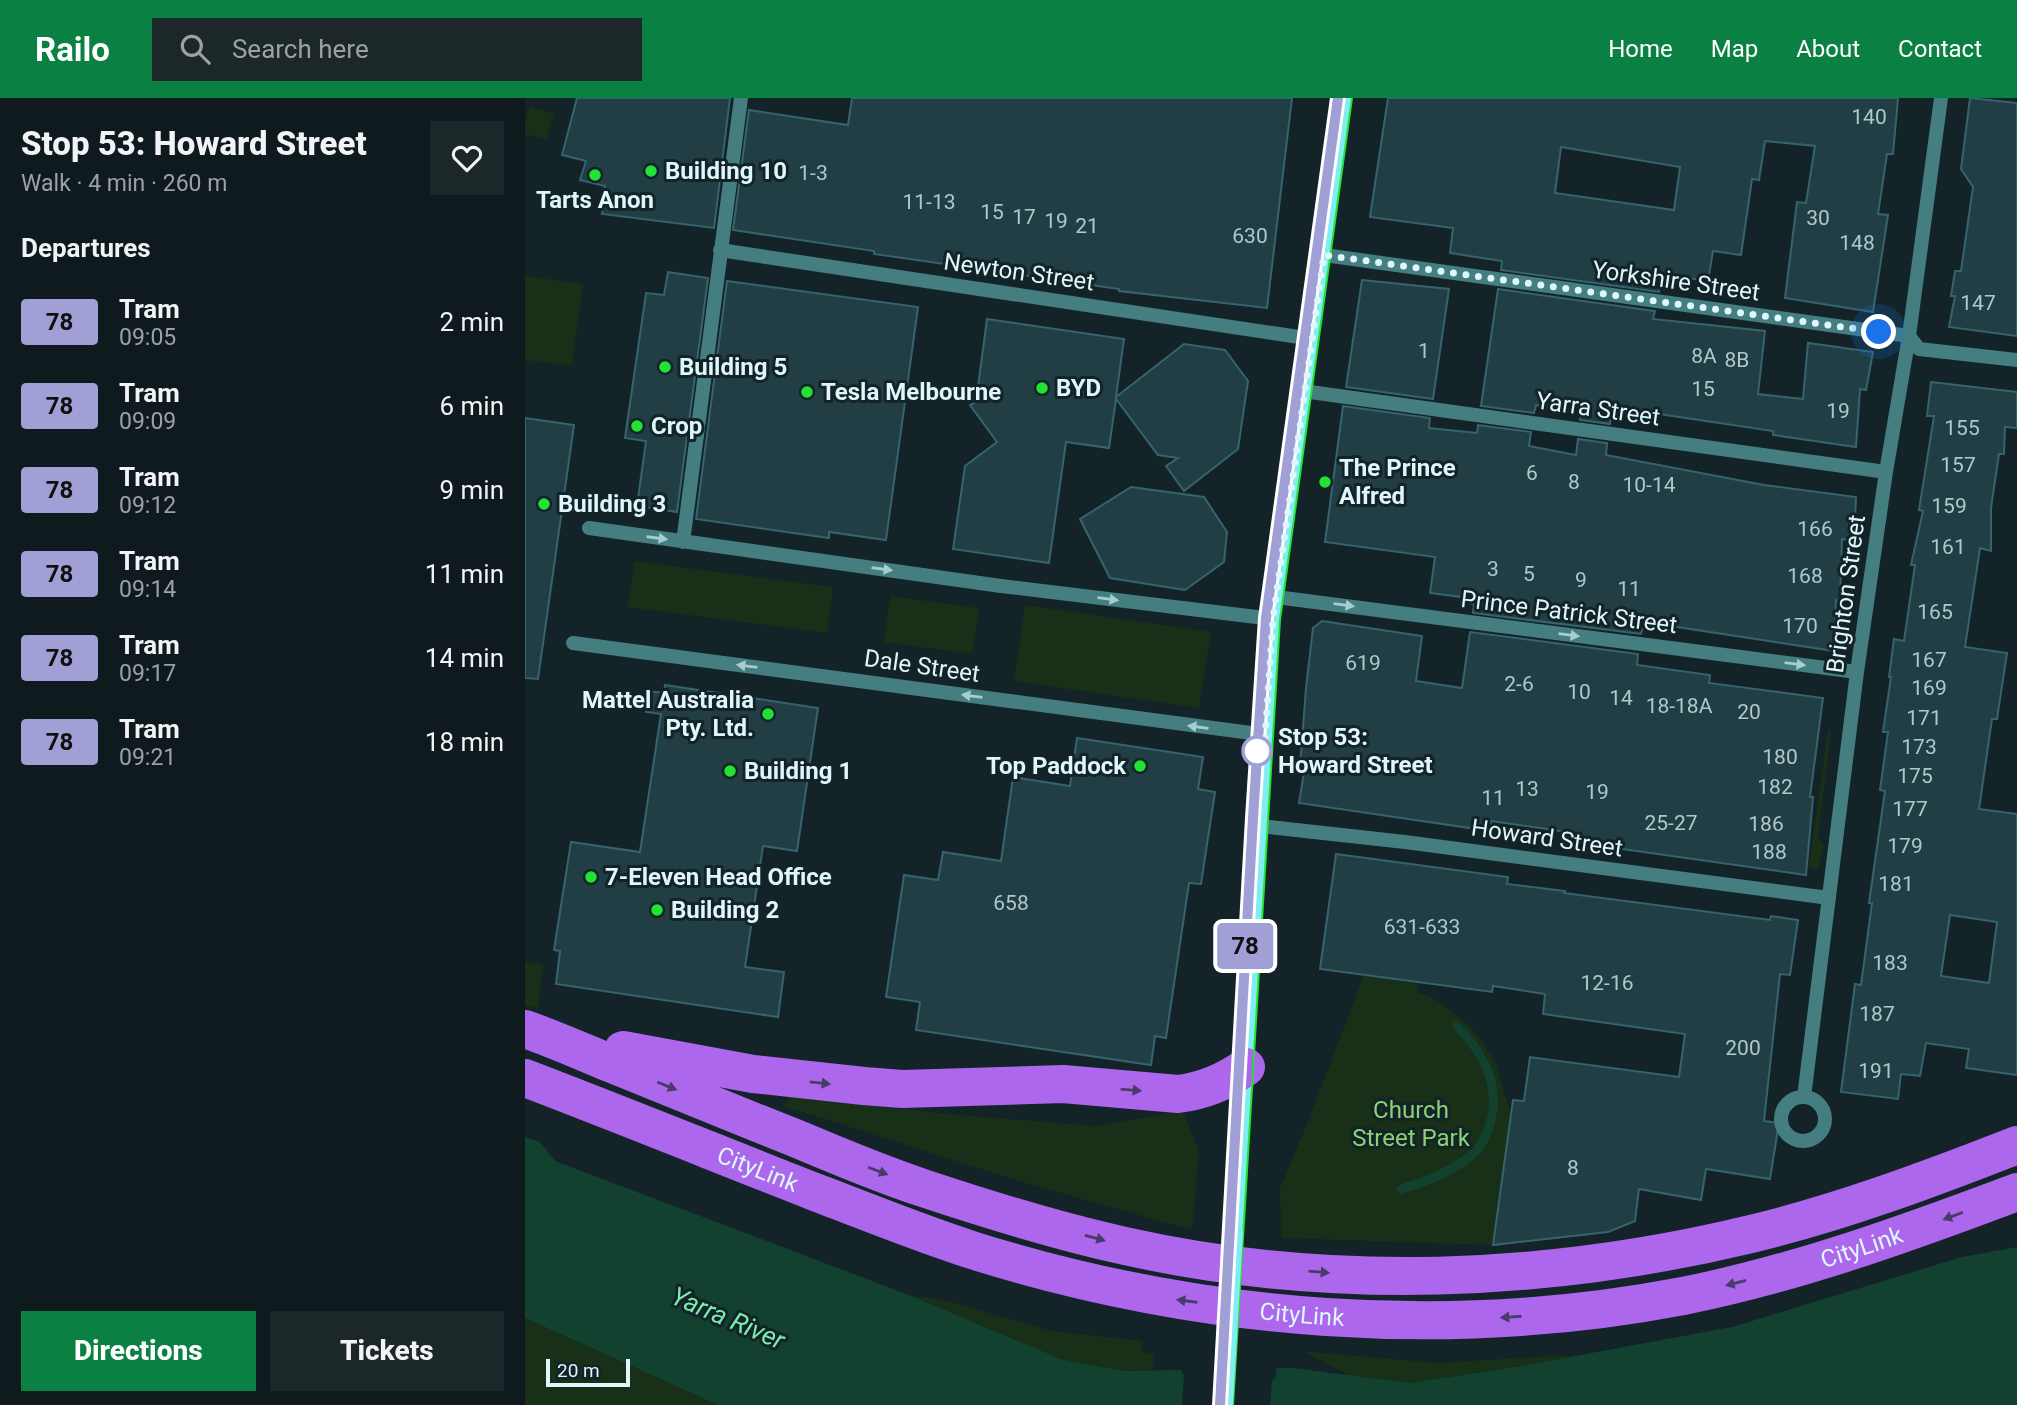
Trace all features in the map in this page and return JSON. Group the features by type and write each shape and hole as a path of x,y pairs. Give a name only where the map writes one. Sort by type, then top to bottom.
{"highway":[{"path":"530,1031 753,1074 818,1083 902,1089 1063,1084 1178,1094 1199,1092 1246,1067"},
{"path":"530,1031 921,1188 1000,1212 1137,1248 1235,1264 1328,1273 1436,1275 1499,1272 1570,1266 1697,1246 1812,1218 2017,1145"},
{"name":"CityLink","path":"525,1078 841,1202 972,1250 1137,1293 1287,1314 1424,1321 1493,1318 1560,1313 1684,1296 1807,1265 1886,1240 2017,1192"}],"main road":[{"path":"1226,1405 1273,619 1346,98"}],"street":[{"path":"683,542 741,98"},
{"name":"Brighton Street","path":"1804,1097 1857,672 1909,336 1941,98"},
{"name":"Newton Street","path":"720,250 1311,339"},
{"name":"Yorkshire Street","path":"1324,255 1909,336 1919,349 2017,360"},
{"name":"Yarra Street","path":"1303,391 1886,472"},
{"path":"589,528 1001,586 1273,619"},
{"name":"Prince Patrick Street","path":"1276,597 1857,672"},
{"name":"Dale Street","path":"573,643 1266,735"},
{"name":"Howard Street","path":"1260,826 1405,842 1829,898"}],"green space":[{"path":"530,106 554,114 546,140 525,134 525,122"},
{"path":"525,276 583,284 572,366 525,360"},
{"path":"634,561 833,587 827,633 628,607"},
{"path":"890,596 979,608 972,654 884,642"},
{"path":"1025,605 1211,632 1199,708 1014,681"},
{"path":"1828,731 1831,732 1818,838 1824,845 1818,869 1809,867"},
{"path":"525,962 543,965 538,1009 525,1005"},
{"name":"Church Street Park","path":"1364,975 1418,982 1417,992 1433,998 1472,1028 1495,1061 1511,1115 1493,1245 1281,1238 1280,1188"},
{"path":"789,1097 1096,1126 1183,1111 1199,1151 1192,1230 1022,1182 784,1106"},
{"path":"911,1296 940,1299 1052,1331 1143,1341 1141,1352 1154,1354 1153,1370 1123,1371 1061,1359"},
{"path":"525,1318 718,1405 525,1405"},
{"path":"1302,1351 1438,1363 1566,1355 1567,1358 1410,1383 1348,1375"}],"water":[{"name":"Yarra River","path":"525,1137 540,1142 555,1161 909,1295 1061,1359 1123,1371 1293,1368 1410,1383 1526,1365 1732,1327 1962,1257 2017,1247 2017,1405 718,1405 525,1318"}],"pier":[{"path":"1276,1365 1270,1405 1182,1405 1184,1376 1181,1366"}],"building":[{"name":"Building 10","path":"577,98 730,98 714,228 602,214 605,186 580,180 586,161 562,155"},
{"path":"852,98 1292,98 1267,308 1119,291 733,230 749,110 848,125"},
{"path":"1388,98 1898,98 1893,154 1887,154 1878,214 1888,215 1873,312 1785,298 1797,202 1806,203 1815,146 1765,141 1759,180 1752,179 1741,255 1713,251 1708,281 1662,274 1659,292 1501,270 1502,261 1450,253 1453,228 1370,217","holes":["1561,147 1680,167 1674,210 1555,193"]},
{"path":"1970,98 2017,103 2017,336 1949,327 1955,296 1951,296 1955,271 1961,271 1973,187 1961,169"},
{"name":"Building 5","path":"668,272 708,278 677,512 637,506 646,441 625,438 646,293 664,295"},
{"path":"1362,280 1449,289 1433,399 1346,387"},
{"name":"Tesla Melbourne","path":"727,281 918,307 886,540 829,532 829,538 696,519"},
{"path":"1498,289 1655,311 1653,319 1765,331 1758,394 1803,399 1808,343 1873,352 1866,390 1860,389 1856,447 1773,435 1773,431 1612,407 1610,424 1580,420 1581,411 1536,405 1534,413 1481,406"},
{"path":"987,319 1124,339 1116,397 1184,344 1225,350 1248,381 1238,449 1184,491 1166,466 1178,458 1158,455 1116,399 1109,448 1066,442 1049,563 953,549 965,466 997,442 970,405 976,402"},
{"path":"1931,382 2017,392 2017,428 2005,427 2004,454 1999,454 1991,508 1991,551 1980,548 1965,647 2007,653 1997,719 1992,719 1979,809 2017,814 2017,1075 1966,1068 1969,1049 1926,1043 1920,1076 1901,1074 1898,1099 1841,1092 1855,984 1861,985 1872,903 1869,903 1885,791 1880,790 1888,732 1883,732 1894,639 1904,641 1915,565 1911,565 1923,511 1919,510 1934,416 1927,416","holes":["1950,915 1997,922 1989,983 1941,976"]},
{"path":"1343,406 1430,418 1429,428 1477,433 1478,425 1531,432 1529,446 1576,455 1578,439 1607,443 1606,455 1764,485 1856,497 1854,541 1842,539 1840,601 1836,600 1834,651 1644,622 1641,634 1473,613 1474,604 1468,603 1468,598 1430,593 1435,557 1325,542"},
{"name":"Building 3","path":"525,418 574,425 538,679 525,678"},
{"path":"1131,487 1204,497 1227,532 1224,562 1185,590 1110,578 1080,519"},
{"path":"1322,621 1422,636 1416,681 1462,688 1470,632 1638,654 1637,665 1710,675 1709,683 1823,698 1810,797 1813,797 1806,875 1572,842 1574,833 1491,821 1490,831 1299,803 1305,767 1300,766 1313,628"},
{"path":"665,685 818,708 797,851 763,846 745,967 784,972 778,1017 556,984 560,951 554,950 571,842 640,852 661,714 646,712 648,691 664,693"},
{"path":"1077,738 1203,757 1198,789 1215,792 1201,884 1189,883 1166,1038 1155,1036 1151,1065 916,1030 920,1002 886,997 904,875 938,880 943,852 1001,861 1013,777 1070,786"},
{"path":"1336,854 1508,877 1507,884 1565,891 1564,893 1770,920 1771,916 1798,920 1790,975 1780,974 1764,1121 1779,1123 1770,1179 1706,1169 1701,1200 1639,1189 1635,1221 1608,1232 1493,1245 1513,1100 1524,1101 1530,1057 1679,1077 1685,1034 1543,1014 1545,994 1493,986 1492,992 1320,969"}],"waterway":[{"path":"1401,1189 1432,1178 1461,1163 1478,1149 1489,1127 1493,1110 1492,1083 1482,1059 1457,1026"}],"tram line":[{"path":"1220,1405 1266,618 1338,98"},
{"name":"78","path":"1220,1405 1266,618 1338,98"},
{"path":"1233,1405 1280,620 1352,98"}],"place":[{"name":"Building 10","path":"651,171"},
{"name":"Tarts Anon","path":"595,175"},
{"name":"Building 5","path":"665,367"},
{"name":"BYD","path":"1042,388"},
{"name":"Tesla Melbourne","path":"807,392"},
{"name":"Crop","path":"637,426"},
{"name":"The Prince Alfred","path":"1325,482"},
{"name":"Building 3","path":"544,504"},
{"name":"Mattel Australia Pty. Ltd.","path":"768,714"},
{"name":"Stop 53: Howard Street","path":"1257,751"},
{"name":"Top Paddock","path":"1140,766"},
{"name":"Building 1","path":"730,771"},
{"name":"7-Eleven Head Office","path":"591,877"},
{"name":"Building 2","path":"657,910"}],"route":[{"path":"1257,751 1264,755 1273,619 1324,255 1879,332"}]}
